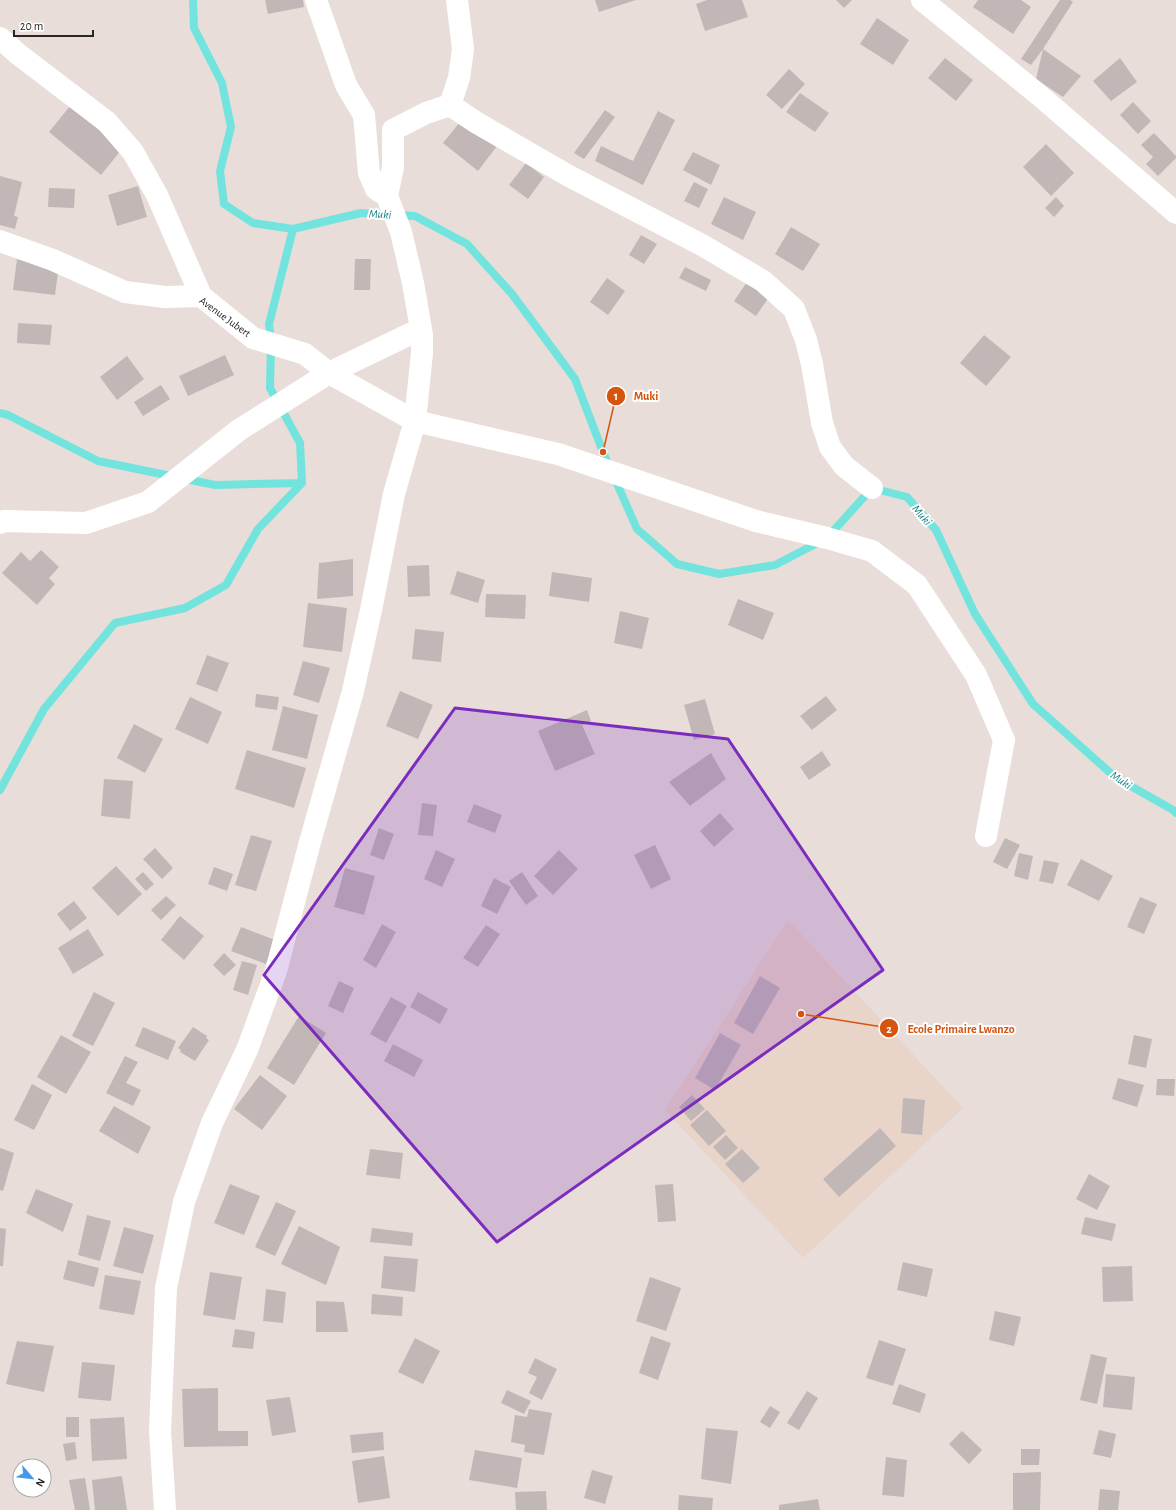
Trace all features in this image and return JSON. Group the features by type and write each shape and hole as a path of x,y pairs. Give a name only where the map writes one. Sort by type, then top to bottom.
{"street":[{"path":"316,0 346,84 364,115 369,173 376,189 387,196"},
{"path":"450,105 459,78 463,49 457,0"},
{"path":"922,0 1040,95 1176,213"},
{"path":"0,38 18,54 107,122 133,152 157,195 201,296"},
{"path":"393,130 426,113 450,105"},
{"path":"450,105 477,123 569,176 702,245 763,281 794,310 806,340 812,364 822,423 830,447 844,466 872,488"},
{"path":"364,115 393,130"},
{"path":"165,1510 160,1431 166,1288 184,1202 212,1123 247,1050 276,971 353,691 394,494 415,421 422,352 422,335 413,283 400,232 387,196 393,168 393,130"},
{"name":"Avenue Jubert","path":"0,241 53,260 126,292 165,297 201,296 253,338 304,354 329,373 415,421 558,454 756,522 827,538 872,551 917,585 976,675 1004,740 986,836"},
{"path":"0,523 86,523 148,502 240,430 329,373 410,334 422,335"}],"highlighted area":[{"path":"455,708 728,739 883,970 497,1242 264,975"}],"shaded area":[{"path":"788,920 963,1108 803,1258 665,1110"}],"building":[{"path":"265,0 303,0 304,7 268,14"},
{"path":"595,0 636,0 599,12"},
{"path":"707,0 742,0 748,17 705,31 696,4"},
{"path":"836,0 852,0 844,8"},
{"path":"978,0 1021,0 1031,7 1013,34 973,7"},
{"path":"1060,0 1070,0 1073,2 1031,65 1021,59"},
{"path":"877,18 909,40 893,65 860,44"},
{"path":"1043,49 1081,76 1063,97 1036,79"},
{"path":"945,58 973,80 956,101 928,78"},
{"path":"1120,58 1137,82 1111,101 1093,81"},
{"path":"789,69 805,84 782,109 766,95"},
{"path":"800,93 829,113 815,132 786,112"},
{"path":"1133,102 1151,121 1138,134 1120,115"},
{"path":"70,106 122,149 101,175 49,132"},
{"path":"605,110 615,117 584,159 574,153"},
{"path":"658,111 675,120 643,185 595,161 601,146 633,161"},
{"path":"460,122 497,146 478,171 443,143"},
{"path":"1154,133 1176,156 1176,158 1158,176 1146,164 1153,157 1141,145"},
{"path":"1046,144 1074,173 1051,196 1023,167"},
{"path":"693,152 720,165 711,185 683,170"},
{"path":"526,163 544,177 528,199 509,185"},
{"path":"0,176 22,182 14,216 18,217 15,229 0,225"},
{"path":"694,182 708,189 699,208 684,201"},
{"path":"138,186 147,217 117,226 108,195"},
{"path":"49,188 75,189 74,208 48,207"},
{"path":"724,197 756,212 743,240 711,224"},
{"path":"1056,197 1064,206 1054,217 1045,208"},
{"path":"791,227 820,244 803,271 775,254"},
{"path":"641,235 657,244 644,264 629,255"},
{"path":"17,259 59,264 55,295 13,290"},
{"path":"355,259 371,259 370,290 354,290"},
{"path":"685,267 711,280 706,291 679,278"},
{"path":"607,278 625,291 608,315 590,302"},
{"path":"747,282 769,297 756,316 734,301"},
{"path":"18,323 52,325 50,345 17,343"},
{"path":"984,335 1011,357 986,386 960,363"},
{"path":"225,355 234,375 188,396 179,376"},
{"path":"127,356 144,379 117,400 100,377"},
{"path":"161,385 170,399 143,416 134,402"},
{"path":"41,550 59,567 49,578 55,584 37,605 2,573 21,552 30,561"},
{"path":"353,559 353,596 317,599 319,563"},
{"path":"429,565 430,596 408,597 407,566"},
{"path":"457,571 485,580 478,603 450,594"},
{"path":"552,572 592,578 589,602 549,596"},
{"path":"486,594 526,595 525,619 485,617"},
{"path":"738,599 774,613 763,640 728,625"},
{"path":"308,603 347,608 342,652 303,647"},
{"path":"620,611 649,618 642,649 614,643"},
{"path":"415,629 444,632 441,662 412,659"},
{"path":"207,655 229,663 217,692 196,684"},
{"path":"303,661 330,668 319,703 293,695"},
{"path":"400,691 433,705 418,739 386,726"},
{"path":"256,694 279,697 277,710 255,707"},
{"path":"826,696 837,710 812,730 800,716"},
{"path":"190,697 222,712 208,744 175,729"},
{"path":"705,699 715,734 694,740 684,705"},
{"path":"283,706 318,715 307,759 272,750"},
{"path":"587,710 591,721 582,725 595,754 555,771 538,731"},
{"path":"134,724 163,739 145,773 117,758"},
{"path":"247,750 306,768 294,808 235,789"},
{"path":"822,751 831,765 809,780 800,767"},
{"path":"711,753 726,779 690,806 669,782"},
{"path":"104,779 133,781 130,819 101,816"},
{"path":"422,803 437,805 433,836 418,835"},
{"path":"474,804 502,815 495,833 467,822"},
{"path":"720,813 734,829 714,847 700,831"},
{"path":"379,828 394,834 384,860 370,855"},
{"path":"251,835 272,841 256,891 235,885"},
{"path":"1005,838 1020,845 1007,869 993,862"},
{"path":"655,845 671,879 651,889 634,855"},
{"path":"155,848 173,868 162,879 143,859"},
{"path":"436,850 455,859 442,887 424,879"},
{"path":"559,850 578,869 553,895 534,876"},
{"path":"1019,853 1033,856 1028,880 1014,876"},
{"path":"1081,859 1113,876 1099,901 1067,885"},
{"path":"1044,860 1059,863 1053,884 1039,881"},
{"path":"116,866 142,894 118,916 92,888"},
{"path":"214,867 233,874 227,891 208,884"},
{"path":"345,868 375,876 364,915 334,907"},
{"path":"143,872 154,884 146,891 135,879"},
{"path":"522,872 538,896 526,905 509,881"},
{"path":"494,878 511,887 497,914 481,906"},
{"path":"166,896 176,905 161,920 151,910"},
{"path":"1140,897 1157,904 1144,934 1127,927"},
{"path":"74,901 87,918 70,931 57,914"},
{"path":"180,916 204,936 184,960 161,940"},
{"path":"382,924 396,932 376,968 363,960"},
{"path":"486,925 500,934 478,967 463,958"},
{"path":"241,927 275,940 266,964 231,951"},
{"path":"88,929 104,955 73,974 58,948"},
{"path":"224,953 236,965 224,976 213,965"},
{"path":"242,961 257,965 248,995 233,990"},
{"path":"760,976 780,988 753,1034 734,1023"},
{"path":"339,981 354,988 343,1013 328,1006"},
{"path":"94,992 115,1003 93,1046 72,1036"},
{"path":"418,992 448,1009 440,1024 410,1007"},
{"path":"391,997 407,1006 386,1043 370,1034"},
{"path":"299,1016 326,1033 294,1085 267,1068"},
{"path":"143,1027 176,1041 168,1060 135,1046"},
{"path":"193,1027 207,1036 206,1038 209,1040 195,1061 180,1052 181,1050 178,1048"},
{"path":"720,1033 741,1045 715,1090 695,1078"},
{"path":"61,1035 91,1052 66,1094 37,1077"},
{"path":"1134,1035 1152,1039 1146,1068 1128,1064"},
{"path":"393,1044 423,1060 414,1077 384,1061"},
{"path":"125,1056 138,1062 126,1083 141,1090 133,1106 106,1093"},
{"path":"260,1075 287,1096 262,1130 234,1109"},
{"path":"1118,1078 1144,1085 1137,1107 1112,1099"},
{"path":"1157,1079 1175,1079 1174,1096 1156,1095"},
{"path":"32,1084 52,1095 34,1130 14,1120"},
{"path":"692,1095 705,1109 691,1121 679,1107"},
{"path":"903,1098 925,1100 922,1135 901,1133"},
{"path":"114,1106 151,1127 138,1154 99,1131"},
{"path":"707,1110 726,1131 709,1146 690,1125"},
{"path":"880,1128 896,1146 839,1197 823,1179"},
{"path":"726,1135 738,1148 725,1160 713,1147"},
{"path":"0,1148 14,1153 3,1191 0,1190"},
{"path":"370,1149 403,1153 400,1179 366,1175"},
{"path":"742,1149 760,1168 743,1183 725,1164"},
{"path":"1089,1174 1110,1186 1097,1210 1076,1199"},
{"path":"230,1184 260,1196 244,1235 214,1223"},
{"path":"673,1184 676,1221 658,1222 655,1185"},
{"path":"36,1189 73,1204 63,1232 26,1213"},
{"path":"276,1202 296,1211 275,1256 255,1247"},
{"path":"87,1215 111,1221 100,1261 78,1255"},
{"path":"1085,1217 1116,1224 1112,1241 1081,1234"},
{"path":"299,1226 340,1247 326,1285 281,1264"},
{"path":"124,1227 154,1235 143,1274 113,1266"},
{"path":"0,1228 6,1229 3,1266 0,1266"},
{"path":"372,1228 413,1233 412,1246 370,1242"},
{"path":"384,1256 418,1259 415,1292 381,1288"},
{"path":"68,1260 99,1268 94,1287 63,1279"},
{"path":"903,1262 933,1269 927,1297 897,1290"},
{"path":"1132,1266 1133,1301 1103,1302 1102,1267"},
{"path":"210,1272 242,1277 235,1320 203,1315"},
{"path":"105,1275 141,1281 134,1315 99,1309"},
{"path":"650,1277 681,1288 666,1331 636,1321"},
{"path":"266,1289 286,1292 283,1323 263,1321"},
{"path":"372,1294 403,1297 402,1316 371,1314"},
{"path":"316,1301 344,1302 348,1332 316,1332"},
{"path":"995,1311 1021,1317 1014,1346 989,1340"},
{"path":"235,1329 255,1332 253,1349 232,1347"},
{"path":"651,1336 671,1343 658,1380 639,1373"},
{"path":"415,1338 440,1351 423,1384 398,1372"},
{"path":"879,1340 906,1349 893,1386 866,1378"},
{"path":"17,1341 54,1346 44,1392 6,1384"},
{"path":"1091,1354 1107,1358 1097,1404 1080,1400"},
{"path":"535,1358 557,1369 542,1400 529,1393 537,1377 528,1373"},
{"path":"82,1362 115,1365 111,1401 78,1398"},
{"path":"1106,1374 1135,1377 1132,1410 1103,1407"},
{"path":"899,1384 926,1394 920,1413 892,1404"},
{"path":"218,1388 218,1431 248,1431 248,1446 184,1447 182,1389"},
{"path":"507,1390 531,1401 524,1414 501,1403"},
{"path":"807,1391 818,1398 799,1430 787,1423"},
{"path":"290,1397 296,1432 272,1436 266,1400"},
{"path":"770,1406 780,1412 770,1428 760,1422"},
{"path":"529,1409 552,1413 544,1455 524,1452 525,1445 511,1442 515,1415 527,1417"},
{"path":"66,1417 79,1417 79,1437 66,1437"},
{"path":"124,1417 127,1459 92,1461 90,1419"},
{"path":"706,1428 738,1431 731,1484 701,1479"},
{"path":"1099,1430 1116,1434 1111,1458 1093,1454"},
{"path":"962,1431 982,1450 969,1464 949,1444"},
{"path":"383,1432 384,1450 352,1453 350,1435"},
{"path":"75,1442 77,1459 66,1461 63,1444"},
{"path":"1021,1449 1040,1449 1039,1465 1021,1465"},
{"path":"475,1450 522,1458 517,1488 469,1480"},
{"path":"384,1456 390,1498 358,1503 352,1461"},
{"path":"886,1457 907,1460 904,1497 882,1495"},
{"path":"592,1470 613,1476 605,1504 584,1498"},
{"path":"1041,1472 1040,1510 1013,1510 1013,1473"},
{"path":"122,1476 127,1510 95,1510 92,1480"},
{"path":"85,1478 90,1510 75,1510 69,1480"},
{"path":"1100,1489 1120,1491 1118,1510 1098,1510"},
{"path":"546,1491 547,1510 516,1510 515,1492"},
{"path":"679,1495 713,1498 712,1510 678,1510"},
{"path":"818,1499 820,1510 779,1510 779,1505"}],"waterway":[{"name":"Muki","path":"193,0 194,28 222,83 231,127 220,171 224,204 253,223 293,229 361,213 415,216 467,244 512,294 575,379 603,452 637,529 677,564 719,574 775,565 827,538 872,488 907,497 936,530 975,614 1033,704 1115,777 1176,813"},
{"path":"0,790 44,709 115,623 185,608 226,585 258,529 302,483 300,443 270,388 271,343 269,324 293,229"},
{"path":"0,413 8,415 98,461 215,485 302,483"}],"place":[{"name":"Muki","path":"603,452"},
{"name":"Ecole Primaire Lwanzo","path":"801,1014"}]}
